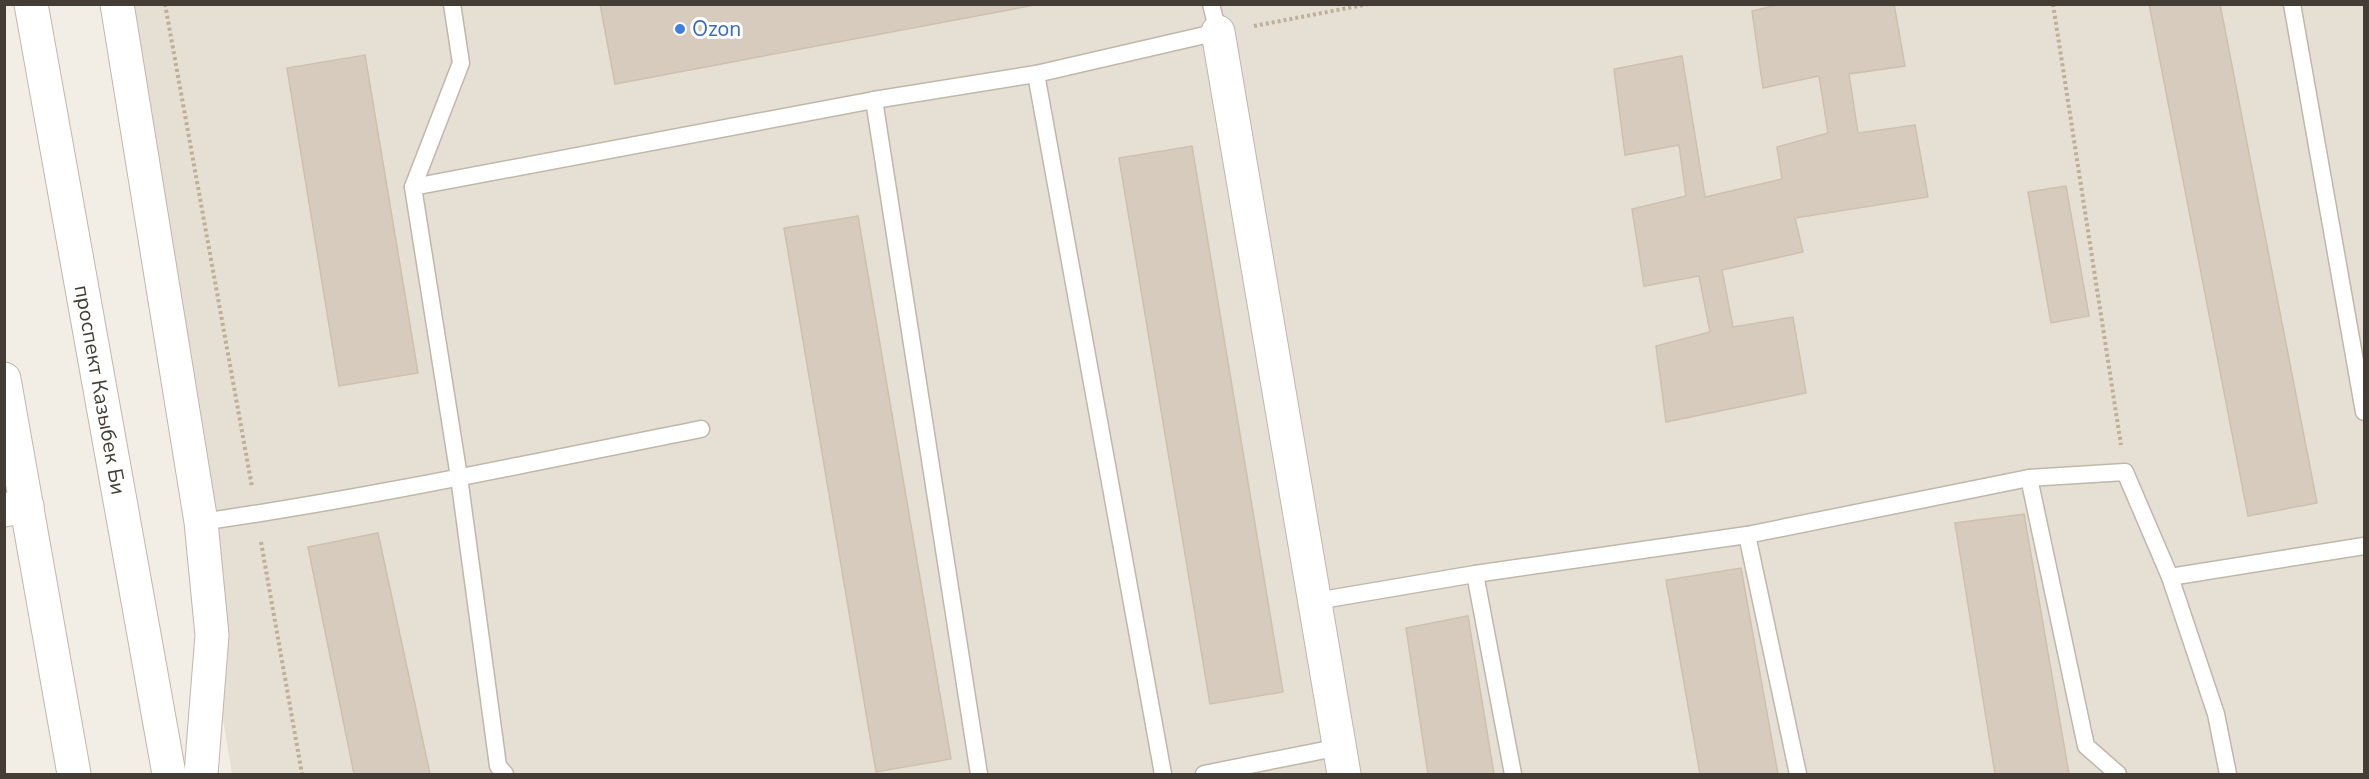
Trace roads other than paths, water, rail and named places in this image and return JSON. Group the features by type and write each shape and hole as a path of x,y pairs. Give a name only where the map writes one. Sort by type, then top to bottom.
{"street":[{"path":"4,8 29,4"},
{"name":"проспект Казыбек Би","path":"29,4 169,774"},
{"path":"117,4 201,522 212,635 201,774"},
{"path":"1215,18 1342,761"},
{"path":"4,379 16,508 74,774"}],"lane":[{"path":"452,4 461,63 413,187 459,477 498,766 505,774"},
{"path":"2292,4 2364,412"},
{"path":"413,187 874,100 1036,74 1215,18"},
{"path":"1036,74 1162,774"},
{"path":"874,100 979,774"},
{"path":"201,522 459,477 701,429"},
{"path":"1316,601 1475,574 1747,535 2029,477 2125,472 2170,577 2216,714 2228,774"},
{"path":"2029,477 2086,746 2118,774"},
{"path":"1747,535 1798,774"},
{"path":"2170,577 2364,546"},
{"path":"1475,574 1513,774"},
{"path":"1204,774 1342,761"}],"place":[{"name":"Ozon","path":"680,29"}]}
